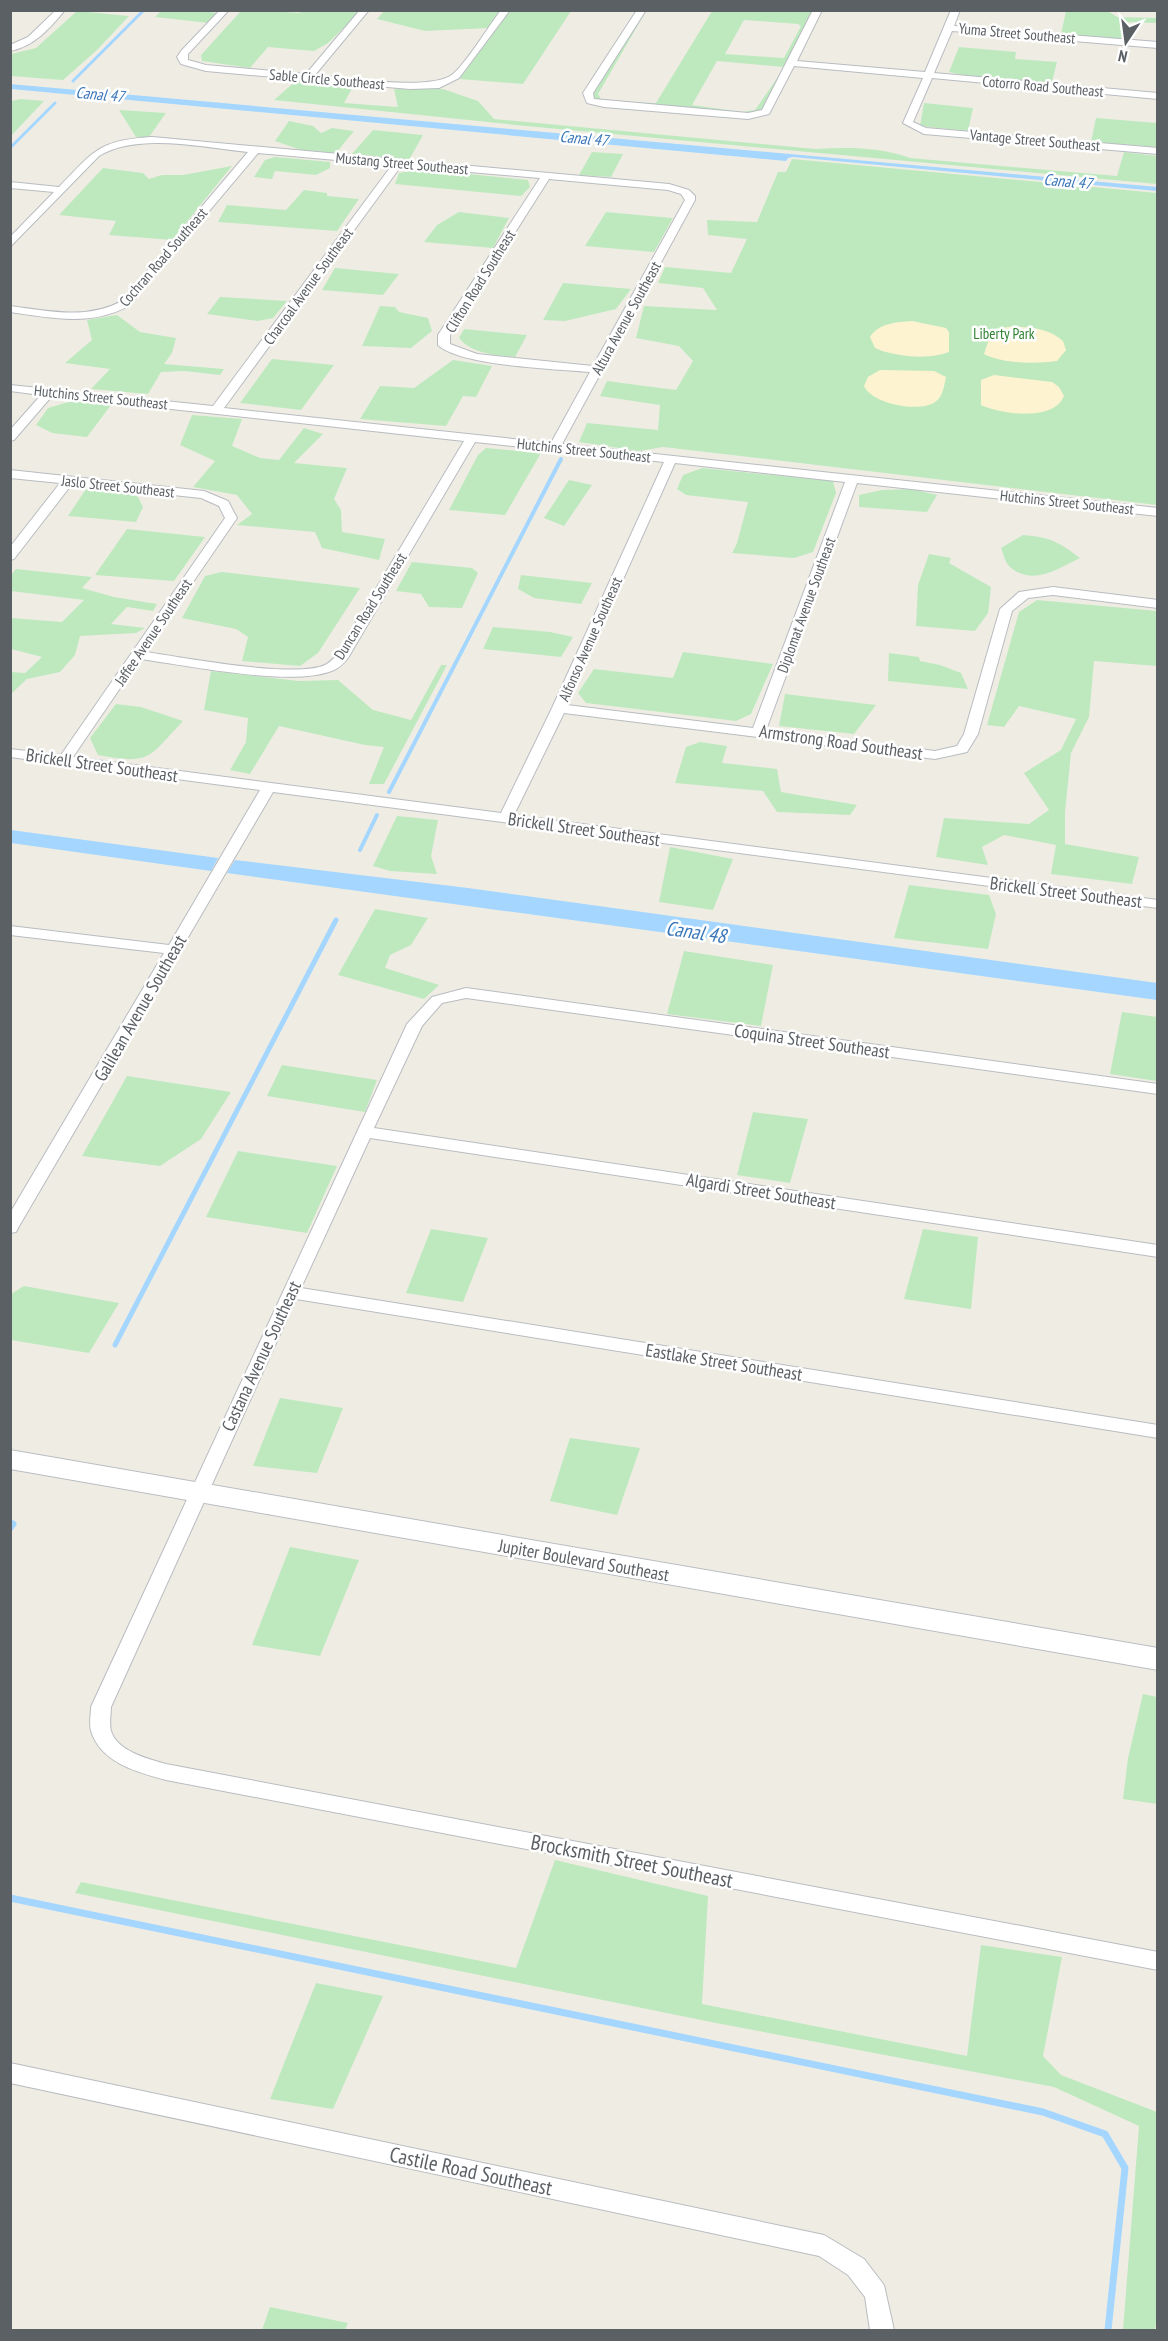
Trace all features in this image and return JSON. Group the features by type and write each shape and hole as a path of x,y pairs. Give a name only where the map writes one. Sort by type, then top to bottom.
{"street":[{"path":"14,48 29,41 61,10"},
{"name":"Sable Circle Southeast","path":"225,10 184,53 182,57 184,62 206,68 410,86 432,86 456,76 506,10"},
{"path":"308,77 365,10"},
{"path":"642,10 588,93 590,101 748,116 766,112 818,10"},
{"path":"928,76 956,10"},
{"name":"Yuma Street Southeast","path":"949,28 1158,45"},
{"name":"Cotorro Road Southeast","path":"791,63 1158,96"},
{"name":"Vantage Street Southeast","path":"928,76 908,123 912,127 924,130 1158,151"},
{"name":"Mustang Street Southeast","path":"62,190 104,148 119,143 152,140 669,187 685,192"},
{"name":"Cochran Road Southeast","path":"10,309 85,316 119,308 126,303 255,150"},
{"name":"Charcoal Avenue Southeast","path":"218,410 399,163"},
{"name":"Clifton Road Southeast","path":"546,176 444,335 444,345 457,352 477,357 598,370"},
{"path":"10,185 62,190"},
{"path":"10,244 62,190"},
{"name":"Altura Avenue Southeast","path":"555,446 690,200 690,196 685,192"},
{"name":"Hutchins Street Southeast","path":"10,388 1158,512"},
{"path":"10,438 49,392"},
{"name":"Duncan Road Southeast","path":"137,656 273,673 314,672 330,667 341,658 471,438"},
{"name":"Alfonso Avenue Southeast","path":"506,818 559,708 671,459"},
{"name":"Jaslo Street Southeast","path":"10,474 204,495 224,504"},
{"name":"Diplomat Avenue Southeast","path":"759,731 852,479"},
{"path":"10,556 68,481"},
{"name":"Jaffee Avenue Southeast","path":"65,759 231,518 224,504"},
{"name":"Armstrong Road Southeast","path":"559,708 759,731 935,755 962,748 971,734 1006,609 1023,596 1053,591 1158,604"},
{"name":"Brickell Street Southeast","path":"10,753 1158,904"},
{"name":"Galilean Avenue Southeast","path":"10,1228 268,788"},
{"path":"10,930 174,950"},
{"name":"Coquina Street Southeast","path":"466,993 1158,1089"},
{"name":"Castana Avenue Southeast","path":"112,1747 100,1730 101,1707 415,1024 436,1000 466,993"},
{"name":"Algardi Street Southeast","path":"365,1132 1158,1251"},
{"name":"Eastlake Street Southeast","path":"290,1292 1158,1432"},
{"name":"Jupiter Boulevard Southeast","path":"10,1459 1158,1659"},
{"name":"Brocksmith Street Southeast","path":"112,1747 129,1761 166,1772 1158,1961"},
{"name":"Castile Road Southeast","path":"10,2073 824,2246 856,2267 876,2293 882,2331"}],"green space":[{"path":"190,10 218,13 209,23 155,17 161,11"},
{"path":"302,10 361,11 328,43 314,51 268,47 250,68 202,61 201,55 240,12 300,13"},
{"path":"511,10 571,11 523,84 459,79"},
{"path":"77,11 129,16 97,50 63,80 11,76 11,54 36,48"},
{"path":"384,11 500,11 488,28 425,31 377,19"},
{"path":"712,11 812,11 783,67 717,61 692,105 742,112 755,110 780,74 761,111 747,114 606,102 595,100 593,93 645,13 598,94 601,99 615,102 656,103","holes":["744,20 801,26 784,58 725,54"]},
{"path":"1066,11 1108,11 1117,17 1157,18 1157,23 1129,22 1128,40 1061,34"},
{"path":"959,47 1016,52 1015,59 1057,62 1052,82 973,77 949,72"},
{"path":"297,80 354,85 344,103 398,107 394,89 443,89 478,101 494,119 816,149 864,149 899,154 910,158 1117,176 1124,152 1157,156 1157,184 526,126 274,100"},
{"path":"21,99 44,101 11,136 11,101"},
{"path":"924,103 973,108 968,131 920,126"},
{"path":"119,110 166,113 149,137 136,137"},
{"path":"1096,118 1157,123 1157,147 1091,142"},
{"path":"289,121 313,126 321,133 332,128 354,131 336,153 301,150 275,141"},
{"path":"373,130 423,135 409,160 352,154"},
{"path":"592,152 623,154 611,177 579,175"},
{"path":"275,157 330,162 330,168 316,175 275,171 272,179 254,177 265,160"},
{"name":"Liberty Park","path":"792,159 1157,193 1157,505 663,447 639,451 579,442 587,423 658,430 660,405 600,396 607,381 676,390 693,361 679,346 636,338 644,306 717,310 703,288 658,283 665,267 731,273 747,239 708,235 707,220 757,222 778,172 786,172"},
{"path":"232,166 172,240 109,235 116,221 59,215 103,168 143,173 149,179 162,175 183,175"},
{"path":"421,169 528,180 530,187 521,196 395,184 399,173"},
{"path":"304,190 327,193 327,196 359,199 337,231 218,222 227,205 286,210"},
{"path":"459,212 509,218 493,248 424,242 437,225"},
{"path":"606,212 673,218 654,252 585,246"},
{"path":"335,268 399,274 383,295 322,290"},
{"path":"563,283 631,289 616,309 565,321 543,320"},
{"path":"220,297 287,301 273,318 258,321 207,314"},
{"path":"380,306 395,307 399,312 428,318 432,331 411,348 362,346"},
{"path":"117,315 140,332 176,338 172,353 164,364 224,369 220,375 184,371 161,372 148,394 91,389 110,369 65,363 92,340 87,320"},
{"path":"464,329 527,335 515,357 477,351 459,338"},
{"path":"272,359 334,365 301,410 240,403"},
{"path":"453,360 492,366 476,397 463,396 446,426 360,419 380,386 414,388"},
{"path":"72,401 111,405 87,437 52,433 36,425 48,408"},
{"path":"192,415 242,419 232,446 260,458 279,460 304,428 323,434 294,463 347,468 334,499 341,510 342,532 385,539 379,560 322,548 315,532 237,525 252,514 237,495 193,487 215,461 180,445"},
{"path":"486,448 541,453 505,515 449,510 478,455"},
{"path":"702,468 833,481 836,493 813,552 794,558 732,553 748,502 686,495 677,489 683,475"},
{"path":"569,480 592,485 564,526 544,518"},
{"path":"86,489 126,491 138,497 143,507 136,522 68,516"},
{"path":"912,489 937,495 927,512 859,507 859,495 882,490"},
{"path":"127,529 205,537 174,581 95,575"},
{"path":"1023,535 1054,541 1080,558 1054,571 1035,576 1017,572 1005,560 1001,548"},
{"path":"929,554 951,558 949,563 991,587 988,613 975,631 916,626 918,585"},
{"path":"412,562 472,568 478,573 462,608 429,607 421,594 396,591"},
{"path":"16,569 92,577 82,588 114,597 157,604 153,611 127,607 111,624 145,628 136,633 80,636 75,655 60,672 27,679 11,694 11,672 25,673 42,657 11,649 11,618 62,622 84,600 11,591 11,575"},
{"path":"222,572 360,588 318,653 300,666 242,661 248,637 236,629 182,618 205,576"},
{"path":"521,575 592,583 581,604 534,598 518,589"},
{"path":"1037,600 1157,611 1157,666 1094,661 1089,717 1071,753 1065,812 1065,844 1139,857 1132,884 1051,874 1056,845 1004,835 982,847 988,865 936,857 944,818 1029,824 1049,810 1024,773 1061,750 1076,719 1019,706 1004,727 987,725 1019,612"},
{"path":"493,627 550,632 573,637 561,657 483,649"},
{"path":"683,652 773,664 751,714 736,721 586,703 578,693 594,669 673,678"},
{"path":"889,653 919,657 920,661 961,673 968,689 888,681"},
{"path":"441,665 447,665 384,784 369,784 384,747 279,726 250,774 230,770 246,742 248,718 204,710 211,671 299,681 338,680 373,710 411,720"},
{"path":"785,694 876,705 854,734 779,726"},
{"path":"116,704 141,707 183,721 155,751 147,756 129,759 98,755 90,738"},
{"path":"700,742 727,746 722,763 777,769 781,792 857,805 850,815 777,812 763,791 675,783 686,747"},
{"path":"397,816 438,820 431,856 437,874 390,871 373,866"},
{"path":"670,847 733,859 713,910 659,902"},
{"path":"909,885 989,895 996,914 988,949 894,938"},
{"path":"375,909 428,918 411,945 390,955 385,968 439,985 424,999 338,975"},
{"path":"684,951 773,965 761,1026 667,1014"},
{"path":"1122,1012 1157,1017 1157,1081 1110,1074"},
{"path":"282,1065 377,1080 365,1112 267,1096"},
{"path":"127,1076 231,1092 201,1139 160,1166 82,1156"},
{"path":"753,1112 808,1119 790,1183 737,1175"},
{"path":"238,1151 337,1166 307,1233 206,1217"},
{"path":"431,1229 488,1238 463,1302 406,1293"},
{"path":"923,1229 978,1237 971,1309 904,1299"},
{"path":"24,1286 119,1303 89,1353 11,1340 11,1294"},
{"path":"280,1398 343,1408 317,1473 253,1466"},
{"path":"570,1438 640,1448 617,1515 550,1501"},
{"path":"290,1547 359,1560 320,1656 252,1645"},
{"path":"1143,1694 1157,1697 1157,1804 1123,1799 1128,1758"},
{"path":"555,1860 708,1896 702,2004 967,2056 981,1945 1062,1957 1043,2056 1061,2075 1157,2112 1158,2310 1155,2330 1123,2330 1139,2126 1054,2087 716,2023 75,1893 81,1882 516,1968"},
{"path":"316,1983 383,1996 333,2109 270,2099"},
{"path":"270,2307 348,2323 345,2330 262,2330"}],"sand":[{"path":"912,321 946,328 949,332 949,352 932,356 912,356 892,354 875,348 870,337 878,329 889,324"},
{"path":"1008,327 1030,328 1051,333 1063,341 1066,350 1057,361 1039,363 1010,361 984,354 992,330"},
{"path":"880,370 934,371 946,377 944,388 938,400 928,405 908,407 886,402 876,398 864,386 868,377"},
{"path":"994,375 1052,382 1059,387 1064,396 1049,410 1038,413 1013,413 990,408 981,405 981,380"}],"water":[{"name":"Canal 47","path":"10,84 1157,187 1157,191 793,157 786,161 11,89"},
{"path":"11,830 218,858 211,871 11,843"},
{"name":"Canal 48","path":"235,860 468,888 1157,983 1157,1000 227,873"}],"waterway":[{"name":"Canal 47","path":"73,81 144,10"},
{"path":"10,148 55,103"},
{"path":"389,792 561,459"},
{"path":"360,850 377,815"},
{"path":"115,1345 336,920"},
{"path":"10,1528 13,1524"},
{"path":"10,1898 1043,2112 1105,2134 1125,2168 1108,2330"}]}
